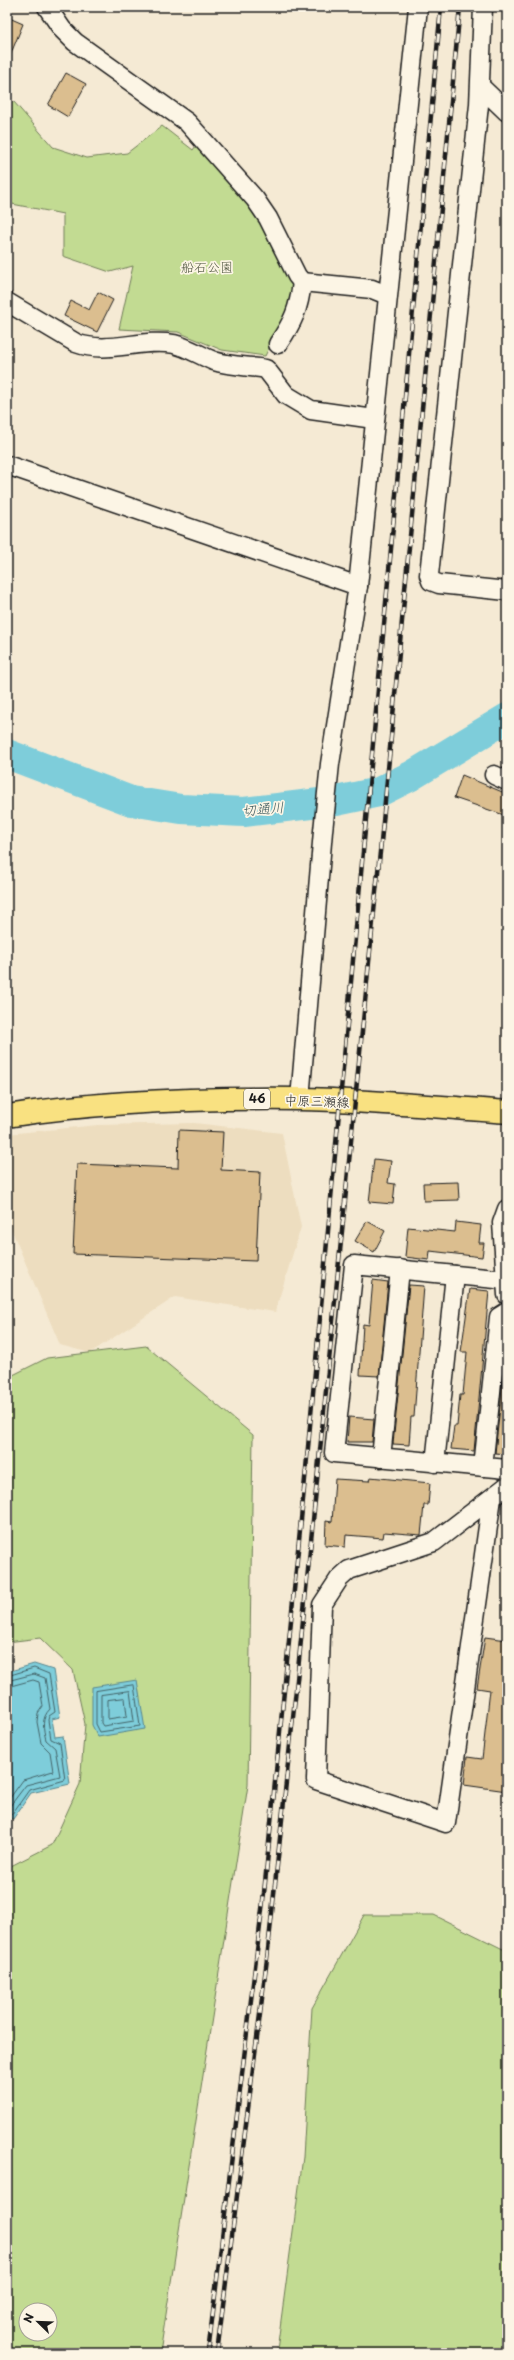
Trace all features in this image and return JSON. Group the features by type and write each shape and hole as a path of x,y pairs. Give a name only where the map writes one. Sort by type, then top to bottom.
{"main road":[{"name":"中原三瀬線","path":"7,1116 41,1110 174,1101 300,1099 507,1112"}],"street":[{"path":"47,7 62,29 76,42 187,122 204,140 255,198 268,218 297,276 302,282 372,289 387,295"},
{"path":"300,1099 330,764 358,586 374,419 418,7"},
{"path":"483,7 479,74 481,87 429,575 431,581 439,584 507,591"},
{"path":"481,87 507,112"},
{"path":"278,344 293,321 300,303 302,282"},
{"path":"8,306 86,347 99,348 148,342 175,344 215,361 266,369 286,395 311,410 374,419"},
{"path":"7,465 358,586"},
{"path":"507,1209 502,1223 506,1288 455,1275 354,1265 334,1453 507,1470"},
{"path":"380,1458 400,1270"},
{"path":"435,1463 455,1275"},
{"path":"483,1467 498,1317 507,1312"},
{"path":"492,1498 446,1823 316,1780 322,1605 339,1579 349,1570 434,1542 507,1486"}],"shaded area":[{"path":"194,1123 282,1133 301,1227 275,1312 175,1297 90,1353 60,1345 7,1219 7,1134 98,1125"}],"green space":[{"name":"船石公園","path":"7,102 14,102 53,147 87,158 127,153 162,126 193,150 198,143 257,207 298,287 265,356 222,350 178,332 119,329 133,266 110,272 63,256 63,214 7,203"},
{"path":"146,1346 253,1435 248,1785 160,2353 7,2353 7,1868 52,1845 80,1784 85,1724 73,1670 40,1638 7,1642 7,1378 47,1358"},
{"path":"364,1915 434,1915 507,1951 507,2353 283,2353 277,2350 303,2157 312,2008"}],"water":[{"path":"34,1664 53,1670 60,1717 52,1719 55,1737 63,1736 70,1784 31,1793 13,1819 7,1818 7,1672"},
{"path":"137,1680 145,1729 98,1737 92,1725 92,1687"}],"building":[{"path":"7,17 23,24 7,63"},
{"path":"66,73 86,84 68,117 48,105"},
{"path":"98,292 113,300 97,332 64,316 71,301 89,310"},
{"path":"462,775 507,794 507,816 454,798"},
{"path":"179,1130 223,1132 221,1170 260,1172 256,1261 73,1254 77,1164 178,1168"},
{"path":"374,1159 391,1161 388,1183 395,1184 393,1204 369,1202"},
{"path":"458,1182 459,1200 424,1201 423,1183"},
{"path":"367,1221 385,1231 374,1252 355,1241"},
{"path":"456,1222 481,1225 479,1243 484,1243 482,1257 430,1251 429,1260 405,1257 408,1227 455,1232"},
{"path":"373,1280 388,1282 379,1376 360,1375 363,1324 369,1325"},
{"path":"409,1285 424,1286 414,1417 411,1417 409,1445 393,1444"},
{"path":"470,1289 489,1291 474,1451 451,1449 454,1426 457,1426 460,1395 463,1395 467,1352 461,1352"},
{"path":"507,1341 507,1454 495,1453"},
{"path":"349,1417 374,1419 372,1442 347,1442"},
{"path":"370,1477 430,1483 428,1505 424,1505 421,1535 384,1532 383,1538 346,1535 345,1547 325,1545 326,1521 332,1522 335,1479 369,1481"},
{"path":"485,1637 507,1640 507,1791 464,1785 467,1757 482,1759 490,1690 477,1688"}],"waterway":[{"name":"切通川","path":"7,754 131,801 181,809 244,812 336,801 379,792 411,776 507,718"}],"railway":[{"path":"208,2353 264,1893 306,1469 441,7"},
{"path":"217,2353 267,1959 297,1680 383,822 460,7"}]}
